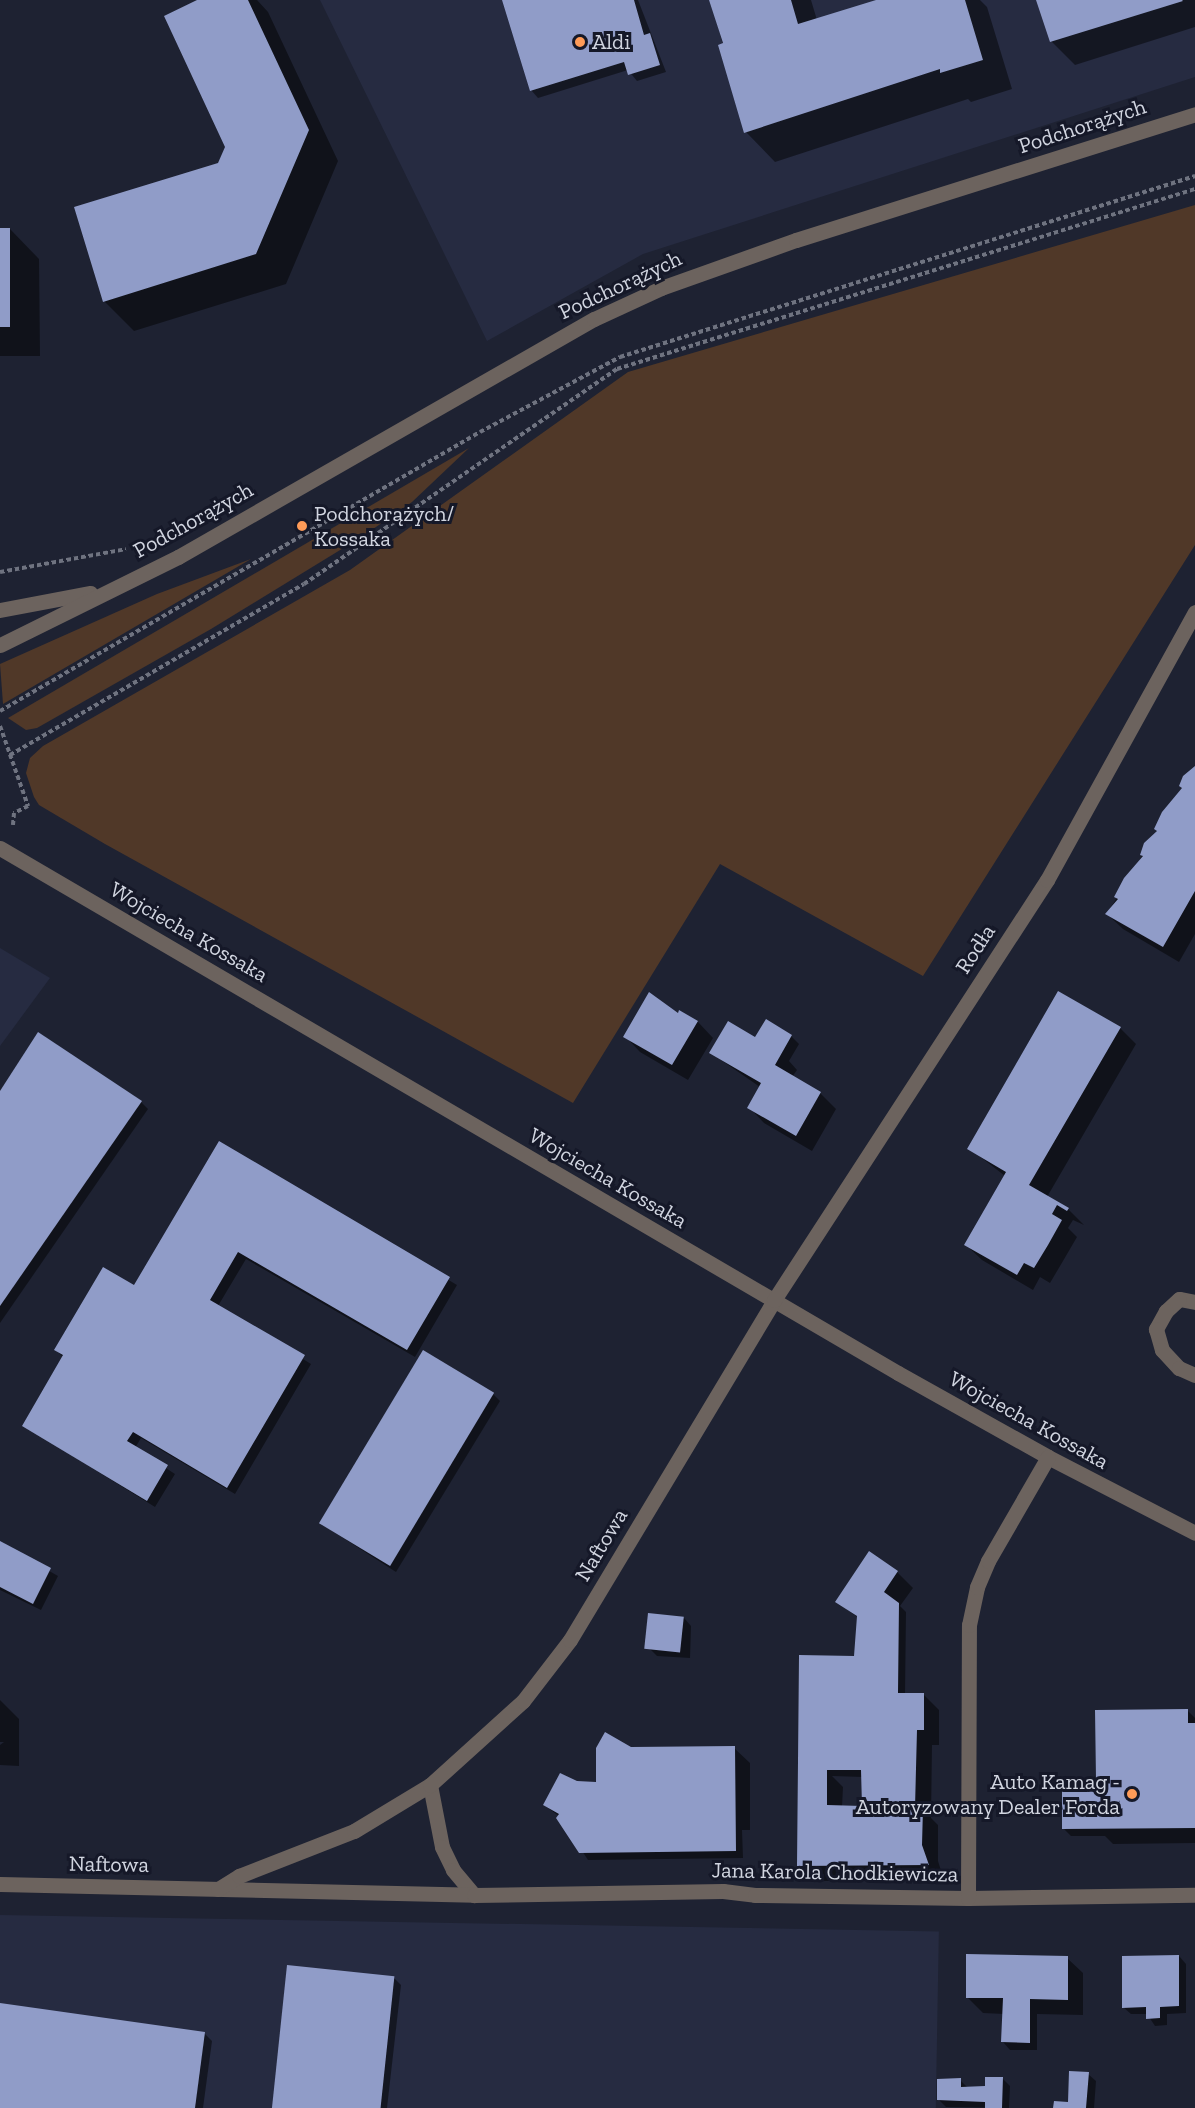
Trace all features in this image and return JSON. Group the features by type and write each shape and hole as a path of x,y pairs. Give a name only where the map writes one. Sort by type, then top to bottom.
{"street":[{"name":"Podchorążych","path":"0,645 105,590 178,557 575,329 661,288 796,240 1195,114"},
{"name":"Podchorążych","path":"0,610 105,590"},
{"name":"Rodła","path":"774,1300 1047,880 1195,612"},
{"name":"Wojciecha Kossaka","path":"1,850 1047,1457 1195,1533"},
{"path":"1195,1302 1179,1299 1166,1311 1156,1329 1162,1350 1179,1368 1195,1375"},
{"name":"Naftowa","path":"218,1888 239,1876 354,1831 430,1785 522,1701 570,1640 774,1300"},
{"path":"968,1898 969,1625 977,1587 988,1561 1047,1457"},
{"path":"430,1785 442,1847 453,1870 474,1895"},
{"name":"Naftowa","path":"0,1884 474,1895"},
{"name":"Jana Karola Chodkiewicza","path":"474,1895 723,1891 755,1895 968,1898 1195,1895"}],"path":[{"path":"0,711 480,432 620,357 1195,176"},
{"path":"9,755 304,584 617,369 1195,189"},
{"path":"0,726 28,806 14,813 11,834"}],"shaded area":[{"path":"320,0 1195,0 1195,77 643,254 487,341"},
{"path":"1195,205 1195,545 923,976 720,864 573,1103 105,844 39,805 34,797 26,773 30,758 43,746 350,570 628,372"},
{"path":"469,448 412,502 363,536 211,629 37,728 26,730 8,718"},
{"path":"251,559 3,704 0,664 157,594"},
{"path":"0,948 50,978 0,1046"},
{"path":"0,1915 939,1931 936,2108 0,2108"}],"building":[{"path":"197,0 248,0 309,130 256,254 103,302 74,207 218,163 225,147 164,16"},
{"path":"502,0 634,0 644,35 650,33 660,65 628,75 624,62 530,91"},
{"path":"709,0 791,0 798,24 876,0 965,0 983,60 940,73 940,69 744,133 718,45 723,43"},
{"path":"1036,0 1182,0 1183,1 1050,42"},
{"path":"0,228 10,228 10,327 0,327"},
{"path":"1195,766 1195,891 1163,947 1105,914 1118,899 1114,897 1124,878 1143,856 1140,855 1144,843 1157,831 1154,829 1162,812 1182,788 1179,786 1183,776"},
{"path":"1058,991 1121,1027 1029,1185 1069,1208 1067,1211 1057,1205 1052,1214 1062,1220 1048,1245 1034,1268 1024,1263 1017,1275 964,1245 1006,1172 967,1149"},
{"path":"649,992 678,1013 679,1010 698,1021 672,1065 623,1037"},
{"path":"766,1019 792,1035 775,1065 821,1092 796,1136 747,1108 761,1083 709,1053 728,1021 755,1037"},
{"path":"38,1032 142,1101 0,1306 0,1091"},
{"path":"219,1141 450,1277 407,1350 238,1252 210,1300 305,1355 227,1488 133,1432 127,1441 168,1465 147,1501 22,1426 63,1355 54,1350 103,1267 134,1285"},
{"path":"423,1350 494,1393 390,1566 319,1523"},
{"path":"0,1541 51,1568 33,1604 0,1587"},
{"path":"869,1551 898,1571 884,1592 899,1603 898,1693 924,1693 924,1730 917,1730 915,1808 923,1808 922,1845 929,1865 797,1866 799,1655 854,1656 857,1616 835,1602","holes":["827,1770 861,1770 862,1806 827,1805"]},
{"path":"648,1613 684,1617 680,1653 644,1649"},
{"path":"1188,1709 1188,1723 1195,1723 1195,1828 1062,1829 1062,1780 1096,1780 1095,1710"},
{"path":"605,1732 631,1747 735,1746 736,1851 579,1853 556,1818 559,1814 543,1805 560,1773 577,1781 596,1782 596,1748"},
{"path":"966,1954 1068,1956 1068,2000 1030,1999 1030,2043 1001,2042 1003,1998 966,1998"},
{"path":"1179,1955 1179,2006 1160,2007 1160,2018 1146,2019 1146,2007 1122,2008 1122,1956"},
{"path":"287,1965 394,1976 381,2108 272,2108"},
{"path":"0,2003 205,2032 195,2108 0,2108"},
{"path":"1069,2071 1089,2072 1086,2108 1053,2108 1054,2101 1068,2102"},
{"path":"985,2077 1003,2077 1002,2108 985,2108 985,2102 937,2100 937,2079 961,2078 961,2087 985,2086"}],"place":[{"name":"Aldi","path":"580,42"},
{"name":"Podchorążych/ Kossaka","path":"302,526"},
{"name":"Auto Kamag - Autoryzowany Dealer Forda","path":"1132,1794"}]}
